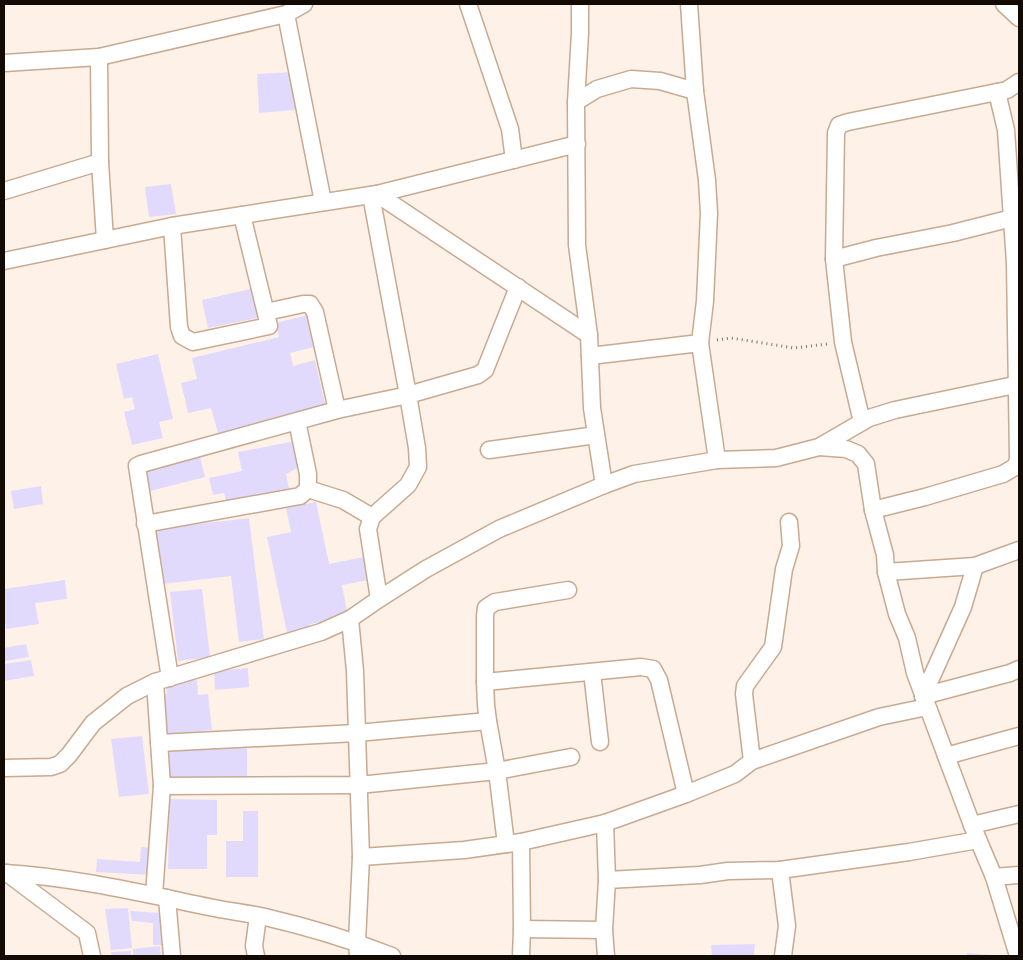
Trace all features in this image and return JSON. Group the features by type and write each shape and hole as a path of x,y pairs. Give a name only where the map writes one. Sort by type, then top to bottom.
{"street":[{"path":"4,63 99,57 286,14 304,4"},
{"path":"468,4 510,129 514,160"},
{"path":"580,4 576,102 577,245 589,335 592,408 604,485"},
{"path":"689,4 695,92 707,180 709,213 705,301 700,343 717,460"},
{"path":"1004,4 1019,18"},
{"path":"286,14 323,202"},
{"path":"99,57 100,162 105,240"},
{"path":"576,102 596,90 631,79 660,81 695,92"},
{"path":"862,422 843,342 834,259 836,133 839,125 1007,90 1019,82"},
{"path":"873,510 1003,474 1015,467 1018,460 1015,263 1006,130 997,92"},
{"path":"4,261 172,226 374,194 577,144"},
{"path":"4,191 100,162"},
{"path":"374,194 589,335"},
{"path":"374,194 417,448 418,467 408,485 372,517 368,529 379,599"},
{"path":"172,226 179,327 182,336 193,342 269,326 242,215"},
{"path":"834,259 1012,218"},
{"path":"172,956 161,896 162,786 159,743 162,680 137,466 336,410 408,395 478,374 485,370 518,288"},
{"path":"266,312 310,304 315,312 336,410"},
{"path":"590,356 700,343"},
{"path":"4,768 51,767 60,764 93,723 127,696 162,680 312,635 350,618 426,569 499,529 604,485 634,474 717,460 776,458 819,447 869,418 895,410 1018,384"},
{"path":"145,524 300,496 308,489 308,474 297,421"},
{"path":"489,450 596,435"},
{"path":"819,447 846,449 858,454 866,464 873,510 885,555 886,572 897,614 908,638 915,673 994,877 1018,955"},
{"path":"308,489 343,500 372,517"},
{"path":"752,761 744,694 745,686 773,647 784,569 791,546 789,522"},
{"path":"886,572 975,566 1019,550"},
{"path":"925,701 963,607 975,566"},
{"path":"521,956 522,930 514,843 497,771 488,721 485,682 486,608 495,602 568,590"},
{"path":"350,618 355,671 361,857 358,949"},
{"path":"485,682 641,667 653,669 659,680 686,794"},
{"path":"361,857 464,850 514,843 605,823 735,774 752,761 1019,669"},
{"path":"592,672 600,742"},
{"path":"159,743 357,733 488,721"},
{"path":"946,756 1019,736"},
{"path":"162,786 359,785 497,771 571,757"},
{"path":"607,880 700,875 728,871 780,870 909,852 975,832 1019,814"},
{"path":"605,823 607,880 604,930 606,956"},
{"path":"780,870 787,926 783,956"},
{"path":"5,873 55,878 161,896 258,916 358,949 392,956"},
{"path":"5,873 87,933 92,956"},
{"path":"994,877 1019,876"},
{"path":"256,956 254,946 258,916"},
{"path":"522,930 604,930"}],"path":[{"path":"700,343 732,338 794,348 843,342"}],"building":[{"path":"293,72 295,110 259,113 257,74"},
{"path":"171,184 176,214 149,217 145,187"},
{"path":"255,288 262,317 208,328 202,300"},
{"path":"307,315 314,347 290,353 293,366 315,360 326,408 218,433 211,408 188,413 181,383 197,379 192,358 279,337 276,323"},
{"path":"158,354 173,419 159,422 163,438 132,445 124,412 135,409 132,397 124,399 116,364"},
{"path":"295,441 300,467 286,474 290,493 227,505 224,493 213,495 209,478 242,471 238,452"},
{"path":"200,457 205,477 146,492 140,472"},
{"path":"41,486 43,504 14,509 11,491"},
{"path":"316,502 329,564 364,557 369,580 342,585 348,617 310,624 307,629 287,633 267,537 291,532 286,508"},
{"path":"249,518 264,639 239,642 231,576 163,584 156,529"},
{"path":"65,580 67,599 35,603 39,624 6,629 4,589"},
{"path":"202,589 210,657 178,661 170,592"},
{"path":"26,644 29,657 5,661 4,648"},
{"path":"31,660 34,676 4,681 4,664"},
{"path":"248,668 249,687 215,690 214,671"},
{"path":"197,680 198,695 208,694 212,730 164,734 161,695 167,694 166,683"},
{"path":"142,736 149,794 119,797 111,739"},
{"path":"169,746 247,747 247,782 169,781"},
{"path":"169,799 217,800 217,835 207,835 207,869 168,869"},
{"path":"243,811 258,811 258,877 226,877 226,841 243,841"},
{"path":"141,847 153,848 151,875 96,872 97,859 140,862"},
{"path":"128,908 132,948 111,950 105,909"},
{"path":"130,911 161,913 163,945 153,945 153,923 132,921"},
{"path":"755,944 754,956 712,956 711,945"},
{"path":"160,946 161,956 133,956 133,949"},
{"path":"131,951 131,956 111,956 111,952"},
{"path":"967,953 992,955 992,956 967,956"}]}
